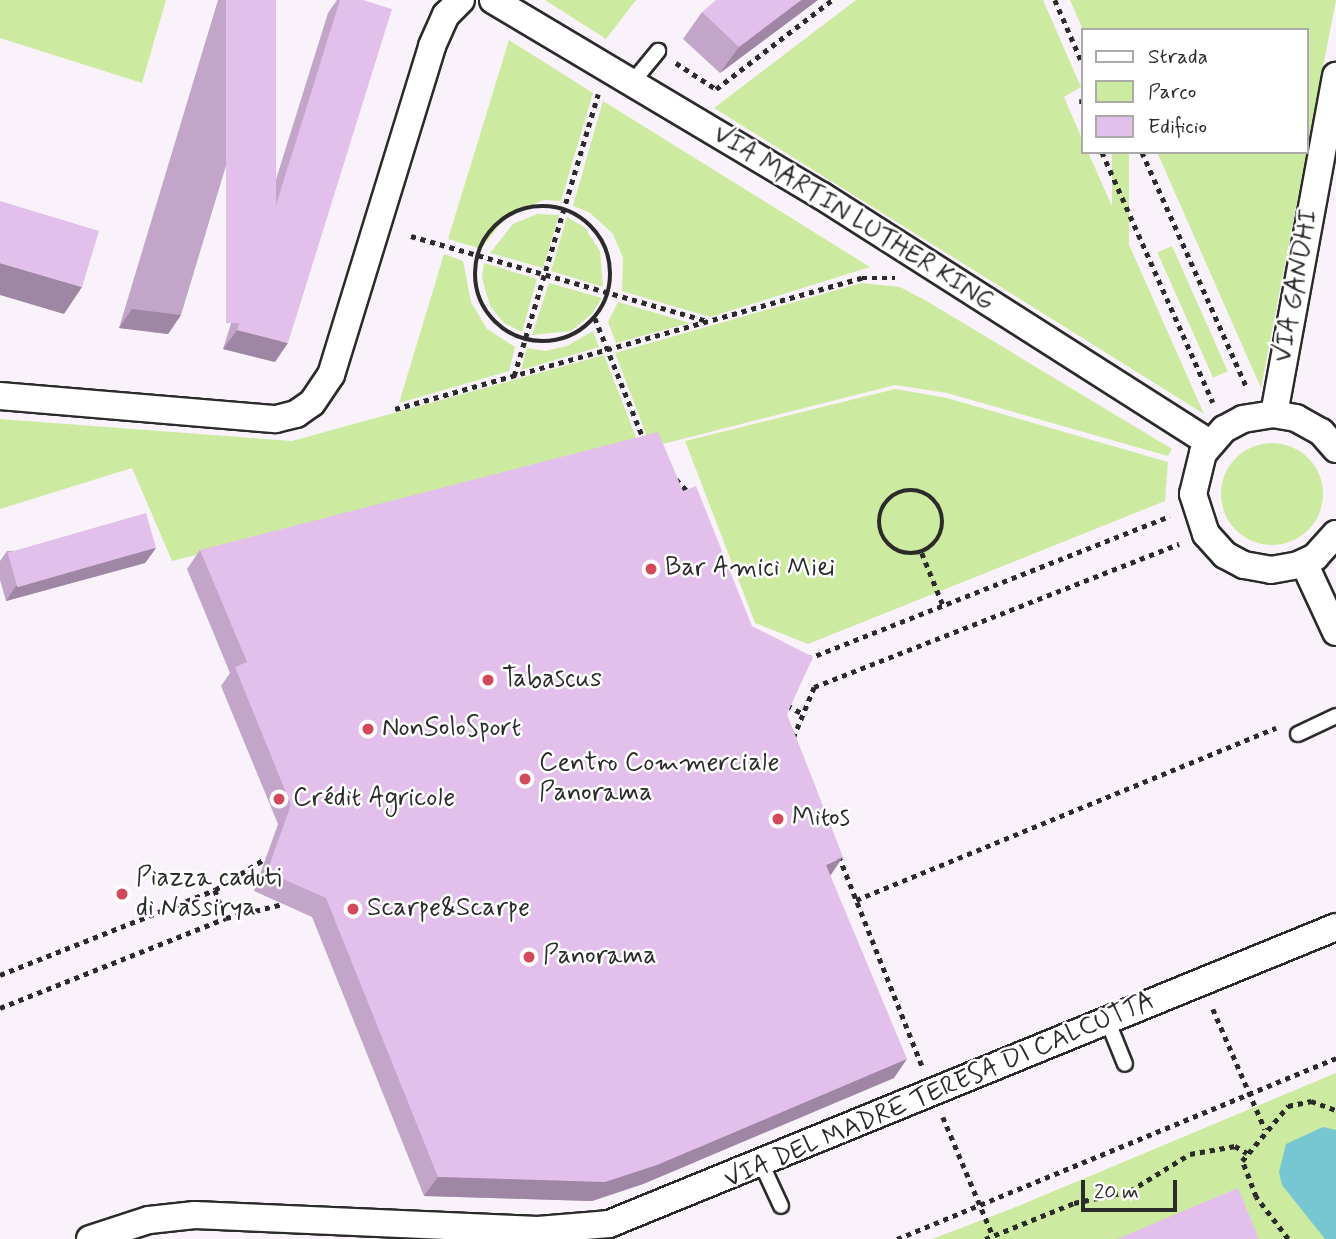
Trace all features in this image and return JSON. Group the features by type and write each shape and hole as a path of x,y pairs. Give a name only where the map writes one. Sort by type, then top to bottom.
{"street":[{"name":"VIA MARTIN LUTHER KING","path":"494,0 1217,436"},
{"path":"0,396 276,419 296,414 312,403 331,375 432,46 459,1"},
{"name":"VIA GANDHI","path":"1266,414 1336,76"},
{"path":"1336,449 1311,425 1266,414 1217,436 1195,477 1194,506 1206,534 1225,555 1244,565 1271,570 1304,563 1336,534"},
{"path":"1304,563 1336,632"},
{"name":"VIA DEL MADRE TERESA DI CALCUTTA","path":"90,1239 149,1220 195,1215 405,1231 538,1234 609,1224 762,1165 1336,927"}],"lane":[{"path":"631,84 658,51"},
{"path":"1298,734 1336,716"},
{"path":"1108,1022 1125,1064"},
{"path":"762,1165 781,1206"}],"path":[{"path":"658,51 716,89 832,0"},
{"path":"1055,0 1080,57"},
{"path":"514,376 522,339 544,275 599,90"},
{"path":"1103,154 1217,436"},
{"path":"1143,154 1266,414"},
{"path":"536,206 564,209 591,227 603,243 610,273 608,293 594,318 578,332 556,341 522,339 498,324 485,310 476,283 478,255 492,229 507,216 536,206"},
{"path":"411,236 709,322"},
{"path":"395,409 862,278 906,279"},
{"path":"594,318 648,449"},
{"path":"672,475 691,495"},
{"path":"900,492 930,495 942,512 938,541 922,553 911,555 890,547 879,528 883,506 900,492"},
{"path":"794,657 803,661 1194,506"},
{"path":"792,741 814,687 1206,534"},
{"path":"922,553 943,605"},
{"path":"786,705 803,714"},
{"path":"856,900 1282,726"},
{"path":"836,851 926,1075"},
{"path":"0,975 215,890 266,858"},
{"path":"215,890 226,918"},
{"path":"0,1008 226,918 283,904"},
{"path":"1210,1002 1265,1130"},
{"path":"897,1239 1336,1058"},
{"path":"1288,1239 1246,1178 1242,1161 1282,1110 1294,1103 1311,1101 1336,1110"},
{"path":"941,1114 993,1236"},
{"path":"985,1239 1074,1203 1130,1191 1190,1154 1235,1146 1247,1153"}],"green space":[{"path":"0,0 166,0 142,83 0,38"},
{"path":"545,0 636,0 606,39"},
{"path":"856,0 1043,0 1080,85 1080,88 1064,97 1080,134 1080,154 1089,154 1204,414 714,108"},
{"path":"1070,0 1336,0 1308,145 1308,28 1082,28"},
{"path":"509,40 593,93 561,201 544,200 508,214 481,249 448,239"},
{"path":"603,101 870,267 710,317 622,291 623,258 613,234 589,212 573,206"},
{"path":"1112,154 1129,154 1129,245 1112,245"},
{"path":"1158,154 1306,154 1261,388"},
{"path":"537,214 559,215 543,268 490,253 513,224"},
{"path":"567,217 584,227 600,251 603,287 551,271"},
{"path":"1172,246 1228,371 1213,378 1157,253"},
{"path":"444,254 463,261 471,302 487,329 515,347 509,371 399,403"},
{"path":"484,263 537,279 522,332 504,323 490,306 482,278"},
{"path":"549,283 602,298 592,314 571,331 532,335"},
{"path":"861,283 900,287 925,300 1172,449 1168,456 947,393 895,385 651,447 615,353"},
{"path":"618,302 690,323 616,343 608,322"},
{"path":"593,331 599,347 521,370 527,348 545,351 567,346"},
{"path":"604,355 639,445 172,561 132,468 0,509 0,419 292,441"},
{"path":"895,389 947,398 1168,462 1165,501 808,644 755,623 685,441"},
{"path":"1272,443 1292,447 1308,458 1319,474 1323,494 1319,514 1308,530 1292,541 1272,545 1252,541 1236,530 1225,514 1221,494 1225,474 1236,458 1252,447"},
{"path":"1336,1073 1336,1239 932,1239 1011,1209"}],"water":[{"path":"1323,1127 1336,1130 1336,1239 1325,1239 1282,1185 1279,1172 1286,1144"}],"building":[{"path":"226,0 276,0 276,323 226,323"},
{"path":"340,0 363,0 392,9 288,343 237,330"},
{"path":"716,0 801,0 739,47 702,12"},
{"path":"0,201 99,231 82,287 0,263"},
{"name":"Centro Commerciale Panorama","path":"658,432 683,491 696,486 752,626 813,657 787,714 843,857 826,865 907,1059 657,1165 605,1182 438,1177 326,898 267,872 291,805 235,667 247,662 200,550"},
{"path":"146,513 156,548 18,587 8,553"},
{"path":"1238,1188 1259,1239 1117,1239"}],"place":[{"name":"Bar Amici Miei","path":"651,569"},
{"name":"Tabascus","path":"488,680"},
{"name":"NonSoloSport","path":"368,729"},
{"name":"Centro Commerciale Panorama","path":"525,779"},
{"name":"Crédit Agricole","path":"279,799"},
{"name":"Mitos","path":"778,819"},
{"name":"Piazza caduti di Nassirya","path":"122,894"},
{"name":"Scarpe&Scarpe","path":"353,909"},
{"name":"Panorama","path":"529,957"}]}
